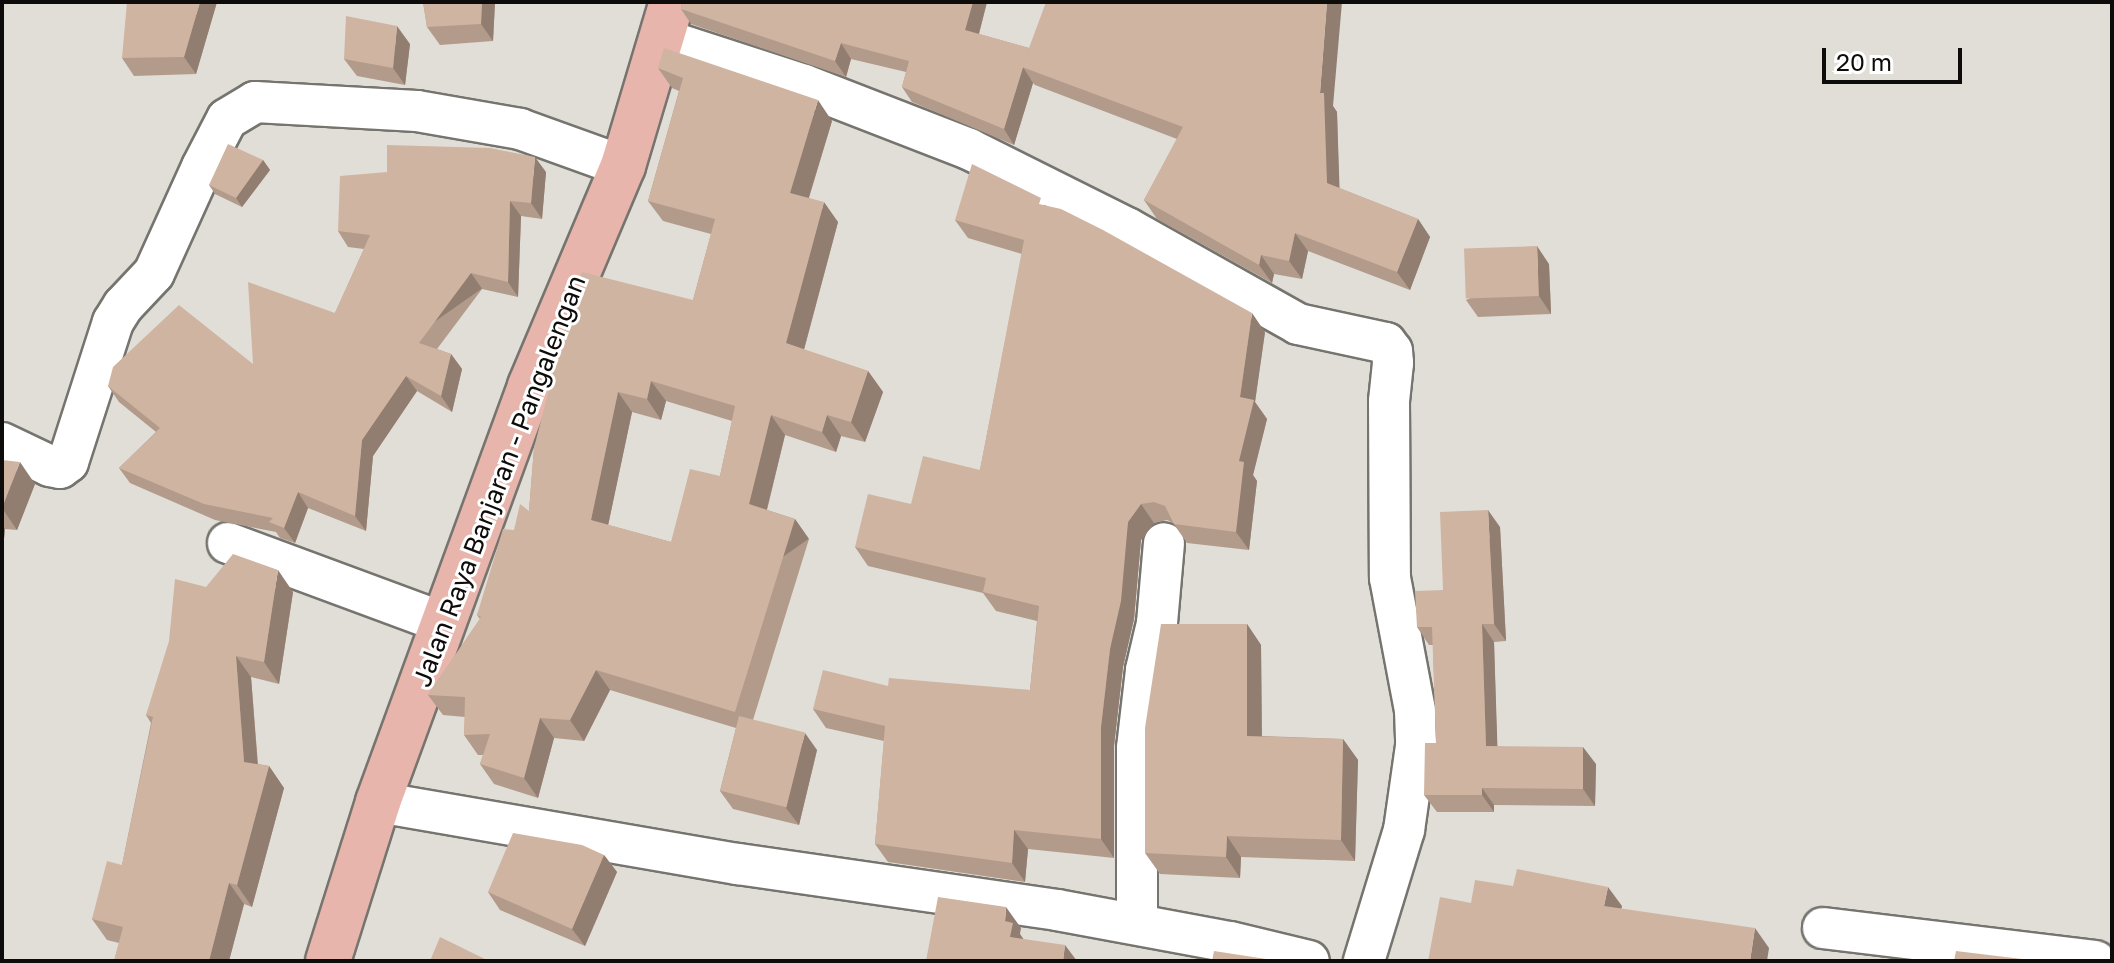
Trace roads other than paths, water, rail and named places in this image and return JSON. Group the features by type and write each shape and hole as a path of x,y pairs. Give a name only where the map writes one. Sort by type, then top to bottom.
{"main road":[{"name":"Jalan Raya Banjaran - Pangalengan","path":"328,961 378,802 530,386 623,166 667,21"}],"street":[{"path":"667,21 804,85 969,149 1127,228 1298,324 1386,343 1392,351 1389,401 1390,578 1415,710 1416,746 1404,830 1364,961"},
{"path":"2,443 50,466 60,468 68,462 113,322 123,306 154,273 227,119 255,102 417,111 520,129 623,166"},
{"path":"228,543 444,623"},
{"path":"1137,924 1137,748 1146,670 1157,623 1164,543"},
{"path":"378,802 738,864 1137,924 1309,961"},
{"path":"1823,928 2095,961"}]}
